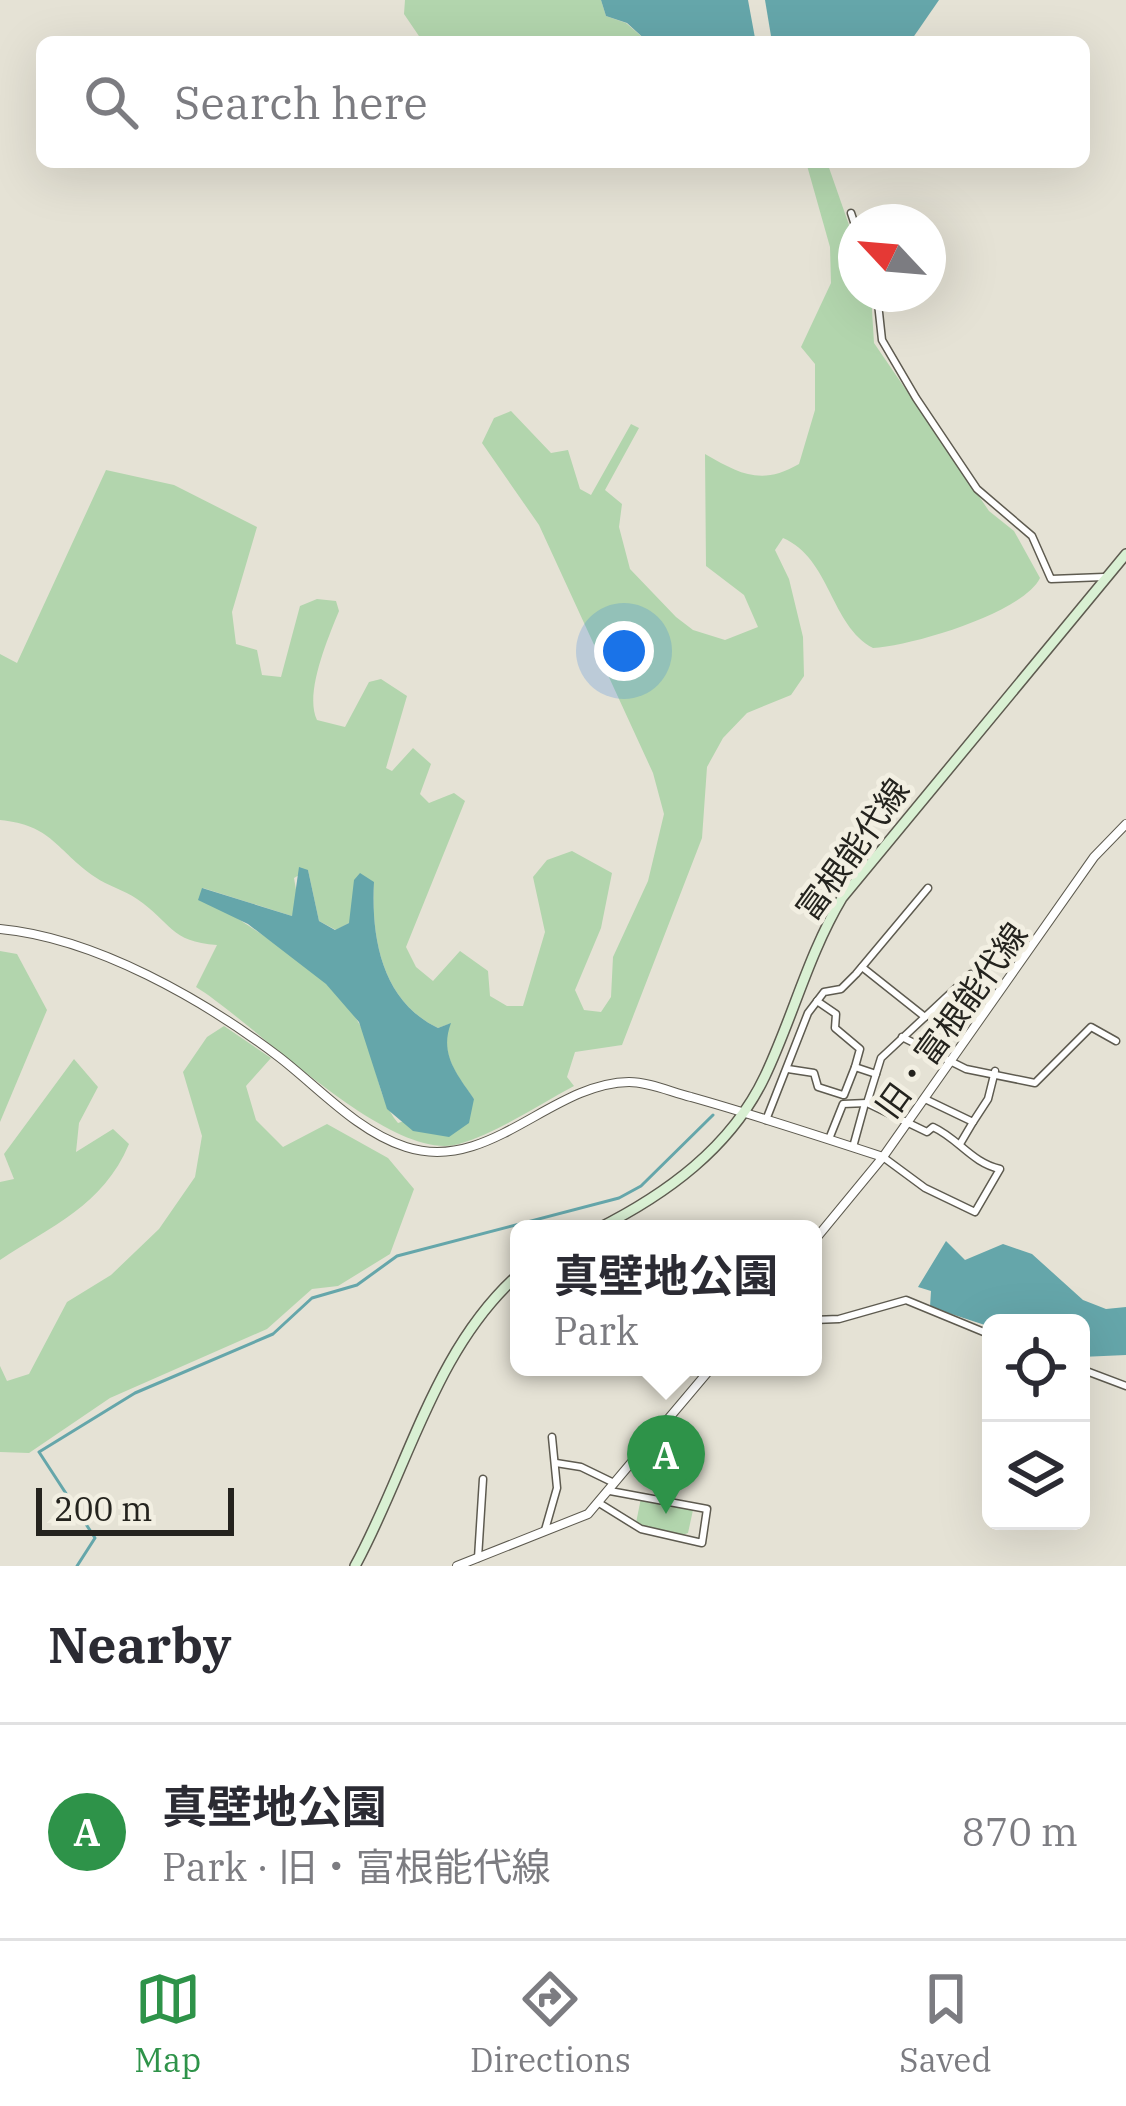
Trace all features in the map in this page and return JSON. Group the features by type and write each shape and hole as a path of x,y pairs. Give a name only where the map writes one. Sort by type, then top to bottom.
{"main road":[{"name":"富根能代線","path":"612,1220 679,1181 743,1112 776,1049 817,940 842,898 1126,554"},
{"path":"355,1566 455,1354 489,1303 510,1283"}],"street":[{"path":"879,312 881,340 977,489 1033,536 1051,579 1126,574"},
{"name":"旧・富根能代線","path":"822,1231 883,1156 1094,856 1126,824"},
{"path":"766,1120 817,1001 824,992 841,989 928,888"},
{"path":"0,929 52,940 182,992 240,1028 364,1124 407,1148 435,1152 480,1143 592,1089 624,1082 743,1112 883,1156 925,1188 975,1212 1000,1169 979,1164 960,1144 933,1127 927,1132 843,1100 818,1088 814,1073 788,1069"},
{"path":"862,967 925,1017"},
{"path":"854,1147 881,1058 971,974"},
{"path":"817,1001 836,1013 835,1028 860,1049 829,1139"},
{"path":"902,1036 950,1063 1035,1083 1084,1030 1097,1028 1116,1040"},
{"path":"776,1049 792,1054"},
{"path":"855,1067 876,1074"},
{"path":"960,1144 988,1099 995,1071"},
{"path":"924,1099 973,1122"},
{"path":"822,1319 839,1319 906,1300 982,1332"},
{"path":"1090,1372 1126,1386"},
{"path":"457,1566 579,1520 599,1503 704,1376"},
{"path":"544,1533 556,1505 552,1437"},
{"path":"556,1462 581,1467 612,1487 707,1509 702,1543 641,1529 599,1503"},
{"path":"478,1558 483,1478"}],"green space":[{"path":"405,0 601,0 606,16 626,23 641,36 419,36 404,14"},
{"path":"808,168 829,168 842,204 838,204 838,312 872,312 874,343 989,511 1014,531 1040,578 1030,591 990,615 938,634 873,648 848,624 811,561 783,538 775,550 789,579 803,637 804,676 791,695 747,713 723,738 707,767 702,838 622,1045 575,1052 567,1077 574,1086 459,1144 431,1145 398,1133 325,1087 196,987 217,945 180,935 137,899 95,877 43,833 0,820 0,654 17,663 106,470 174,485 257,527 232,612 236,644 257,650 262,675 281,677 300,606 317,599 336,601 339,611 315,681 317,720 345,727 369,682 381,679 407,696 386,768 392,771 413,748 431,764 420,794 429,803 454,793 465,801 406,947 416,967 433,981 460,951 488,971 490,996 507,1006 523,1006 545,932 533,877 547,860 572,851 612,873 601,928 575,990 584,1010 601,1012 611,997 613,957 648,881 664,814 653,773 539,525 482,443 494,418 511,411 551,453 568,450 580,489 591,495 631,424 639,428 605,490 622,504 619,527 630,569 693,630 725,640 758,627 744,595 706,566 705,454 751,475 773,475 799,464 815,410 815,364 801,347 831,283 830,247","holes":["308,870 319,921 336,930 349,923 374,882 378,946 392,985 419,1016 438,1028 449,1024 448,1055 474,1099 398,1123 384,1099 364,1032 347,1006 309,969 220,906 203,888 292,916 298,901 294,878"]},
{"path":"0,951 17,954 47,1010 0,1122"},
{"path":"224,1026 271,1058 246,1086 256,1120 283,1147 327,1124 388,1158 414,1189 390,1254 338,1286 312,1289 267,1329 110,1398 29,1453 0,1452 0,1366 7,1381 29,1374 67,1302 111,1275 159,1229 195,1177 202,1136 183,1072 207,1037"},
{"path":"74,1059 98,1087 79,1123 76,1152 113,1129 129,1144 90,1199 0,1260 0,1182 14,1179 4,1154"},
{"path":"641,1498 693,1510 688,1533 677,1537 636,1523"}],"water":[{"path":"601,0 748,0 755,36 641,36 627,23 606,16"},
{"path":"765,0 939,0 914,36 771,36"},
{"path":"299,867 308,870 319,921 335,930 349,923 354,880 360,873 374,882 378,946 392,985 419,1016 438,1028 451,1023 449,1054 474,1099 469,1123 449,1137 413,1131 387,1109 359,1022 326,984 248,924 198,900 202,888 292,916"},
{"path":"946,1241 965,1260 1003,1244 1032,1254 1083,1300 1106,1309 1126,1307 1126,1355 1090,1357 1090,1314 982,1314 982,1324 930,1307 931,1291 918,1287"}],"waterway":[{"path":"535,1220 619,1198 641,1186 713,1115"},
{"path":"77,1566 95,1538 39,1452 135,1393 273,1334 312,1298 357,1285 397,1256 510,1226"}],"place":[{"name":"真壁地公園","path":"666,1514"}]}
